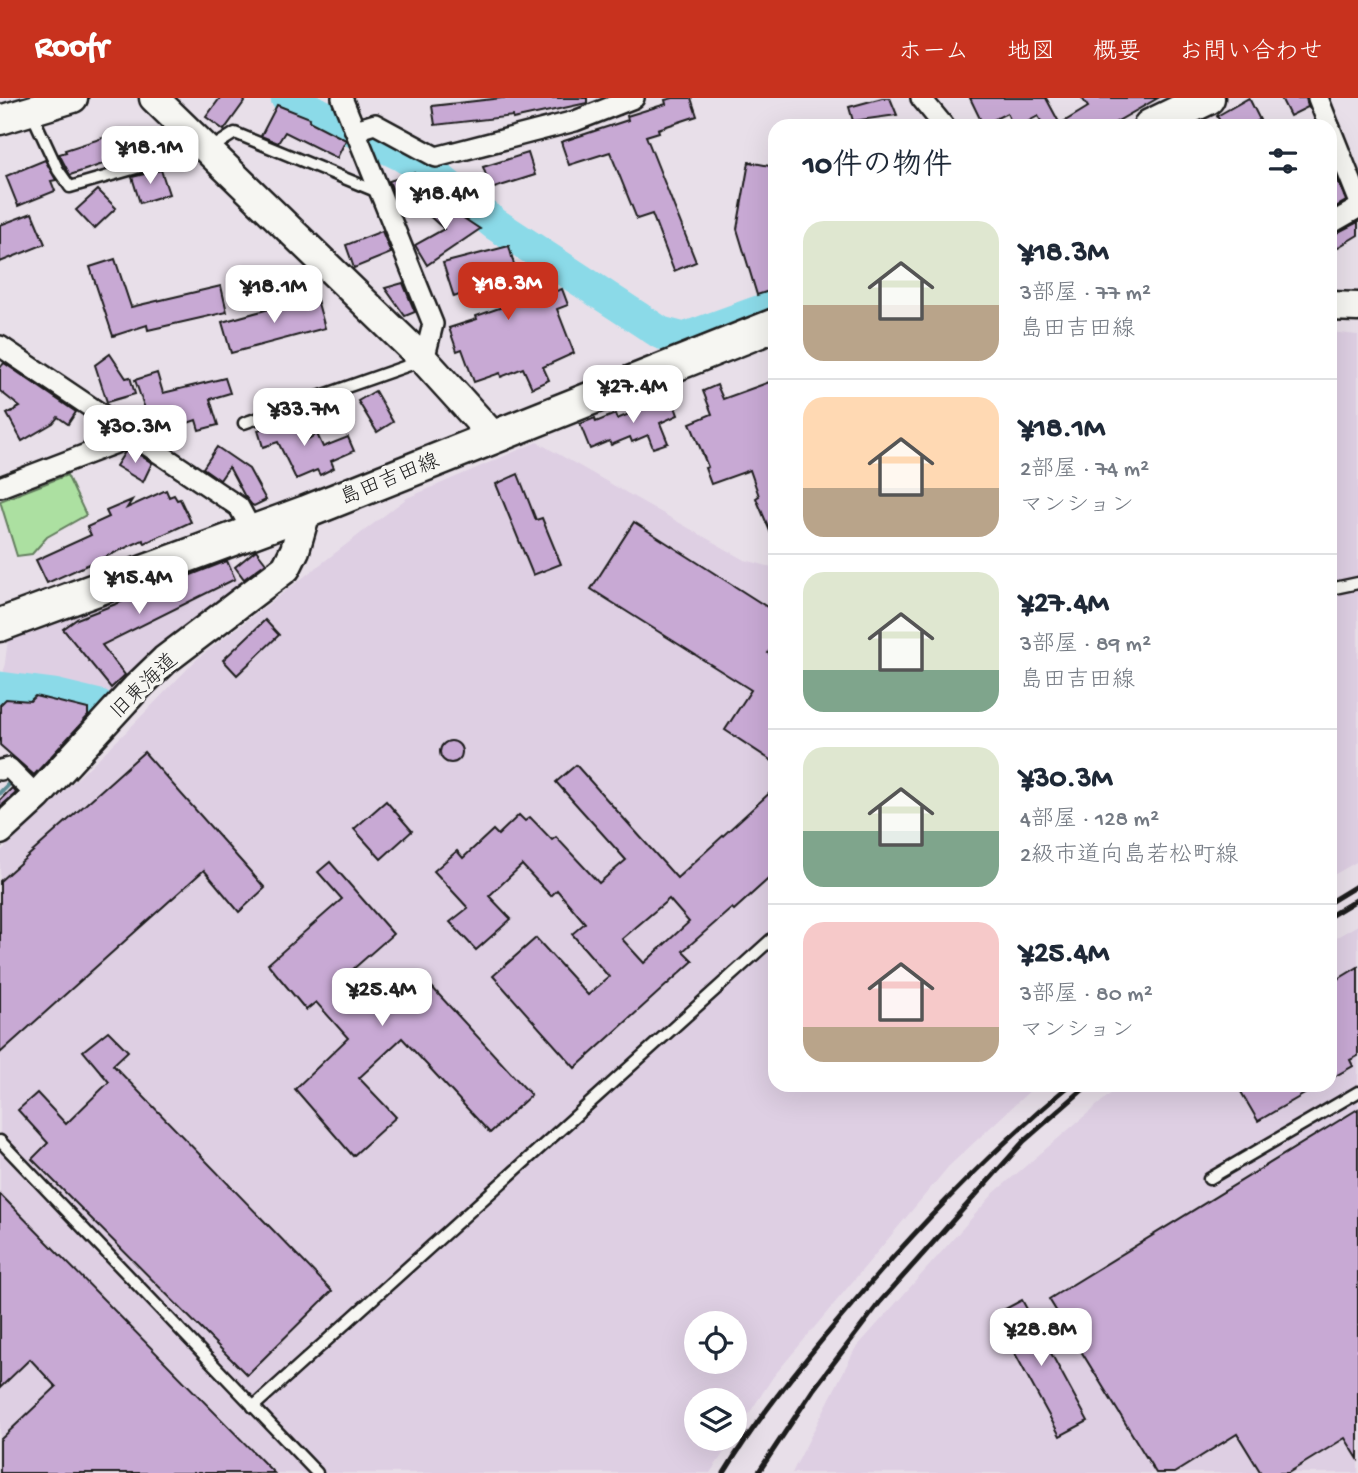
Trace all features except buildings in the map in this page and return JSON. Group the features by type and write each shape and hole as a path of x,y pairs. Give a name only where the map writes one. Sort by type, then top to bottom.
{"main road":[{"path":"1164,119 1208,98"},
{"name":"島田吉田線","path":"0,625 306,512 768,328"}],"street":[{"path":"0,120 73,98"},
{"path":"154,98 424,359 493,436"},
{"path":"342,98 433,324 424,359"},
{"path":"355,130 374,124 436,157 575,121 634,98"},
{"path":"921,98 938,119"},
{"path":"1318,98 1327,119"},
{"path":"1337,145 1358,198"},
{"path":"1337,220 1358,208"},
{"path":"1337,306 1358,307"},
{"path":"0,345 239,507 252,531"},
{"path":"0,487 134,436"},
{"name":"旧東海道","path":"0,830 37,796 164,660 286,568 295,550 306,512"},
{"path":"0,771 9,768 37,796"}],"lane":[{"path":"30,111 58,170 70,187 185,154 235,132 380,193"},
{"path":"244,423 424,359"},
{"path":"1337,588 1358,583"},
{"path":"253,1407 768,942"},
{"path":"1209,1179 1358,1093"},
{"path":"0,1141 317,1473"}],"shaded area":[{"path":"1337,333 1358,335 1358,861 1337,873"},
{"path":"537,442 745,560 768,566 768,1092 1028,1092 949,1166 773,1377 747,1417 747,1388 684,1388 684,1451 725,1451 710,1473 0,1473 0,852 126,732 198,658 407,498"},
{"path":"228,556 243,587 155,655 106,699 3,677 8,640"},
{"path":"1358,925 1358,1473 792,1473 855,1349 995,1192 1113,1092 1337,1092 1337,937"}],"green space":[{"path":"67,475 86,515 47,537 32,554 17,556 0,501"}],"waterway":[{"path":"287,98 402,155 436,176 495,224 661,333 684,339 768,309"},
{"path":"0,688 54,695 100,706"},
{"path":"0,793 9,784"}],"railway":[{"path":"1337,898 1358,885"},
{"path":"1337,912 1358,899"},
{"path":"724,1473 795,1373 895,1255 951,1195 1062,1092"},
{"path":"758,1473 813,1390 880,1302 1024,1141 1080,1092"}]}
